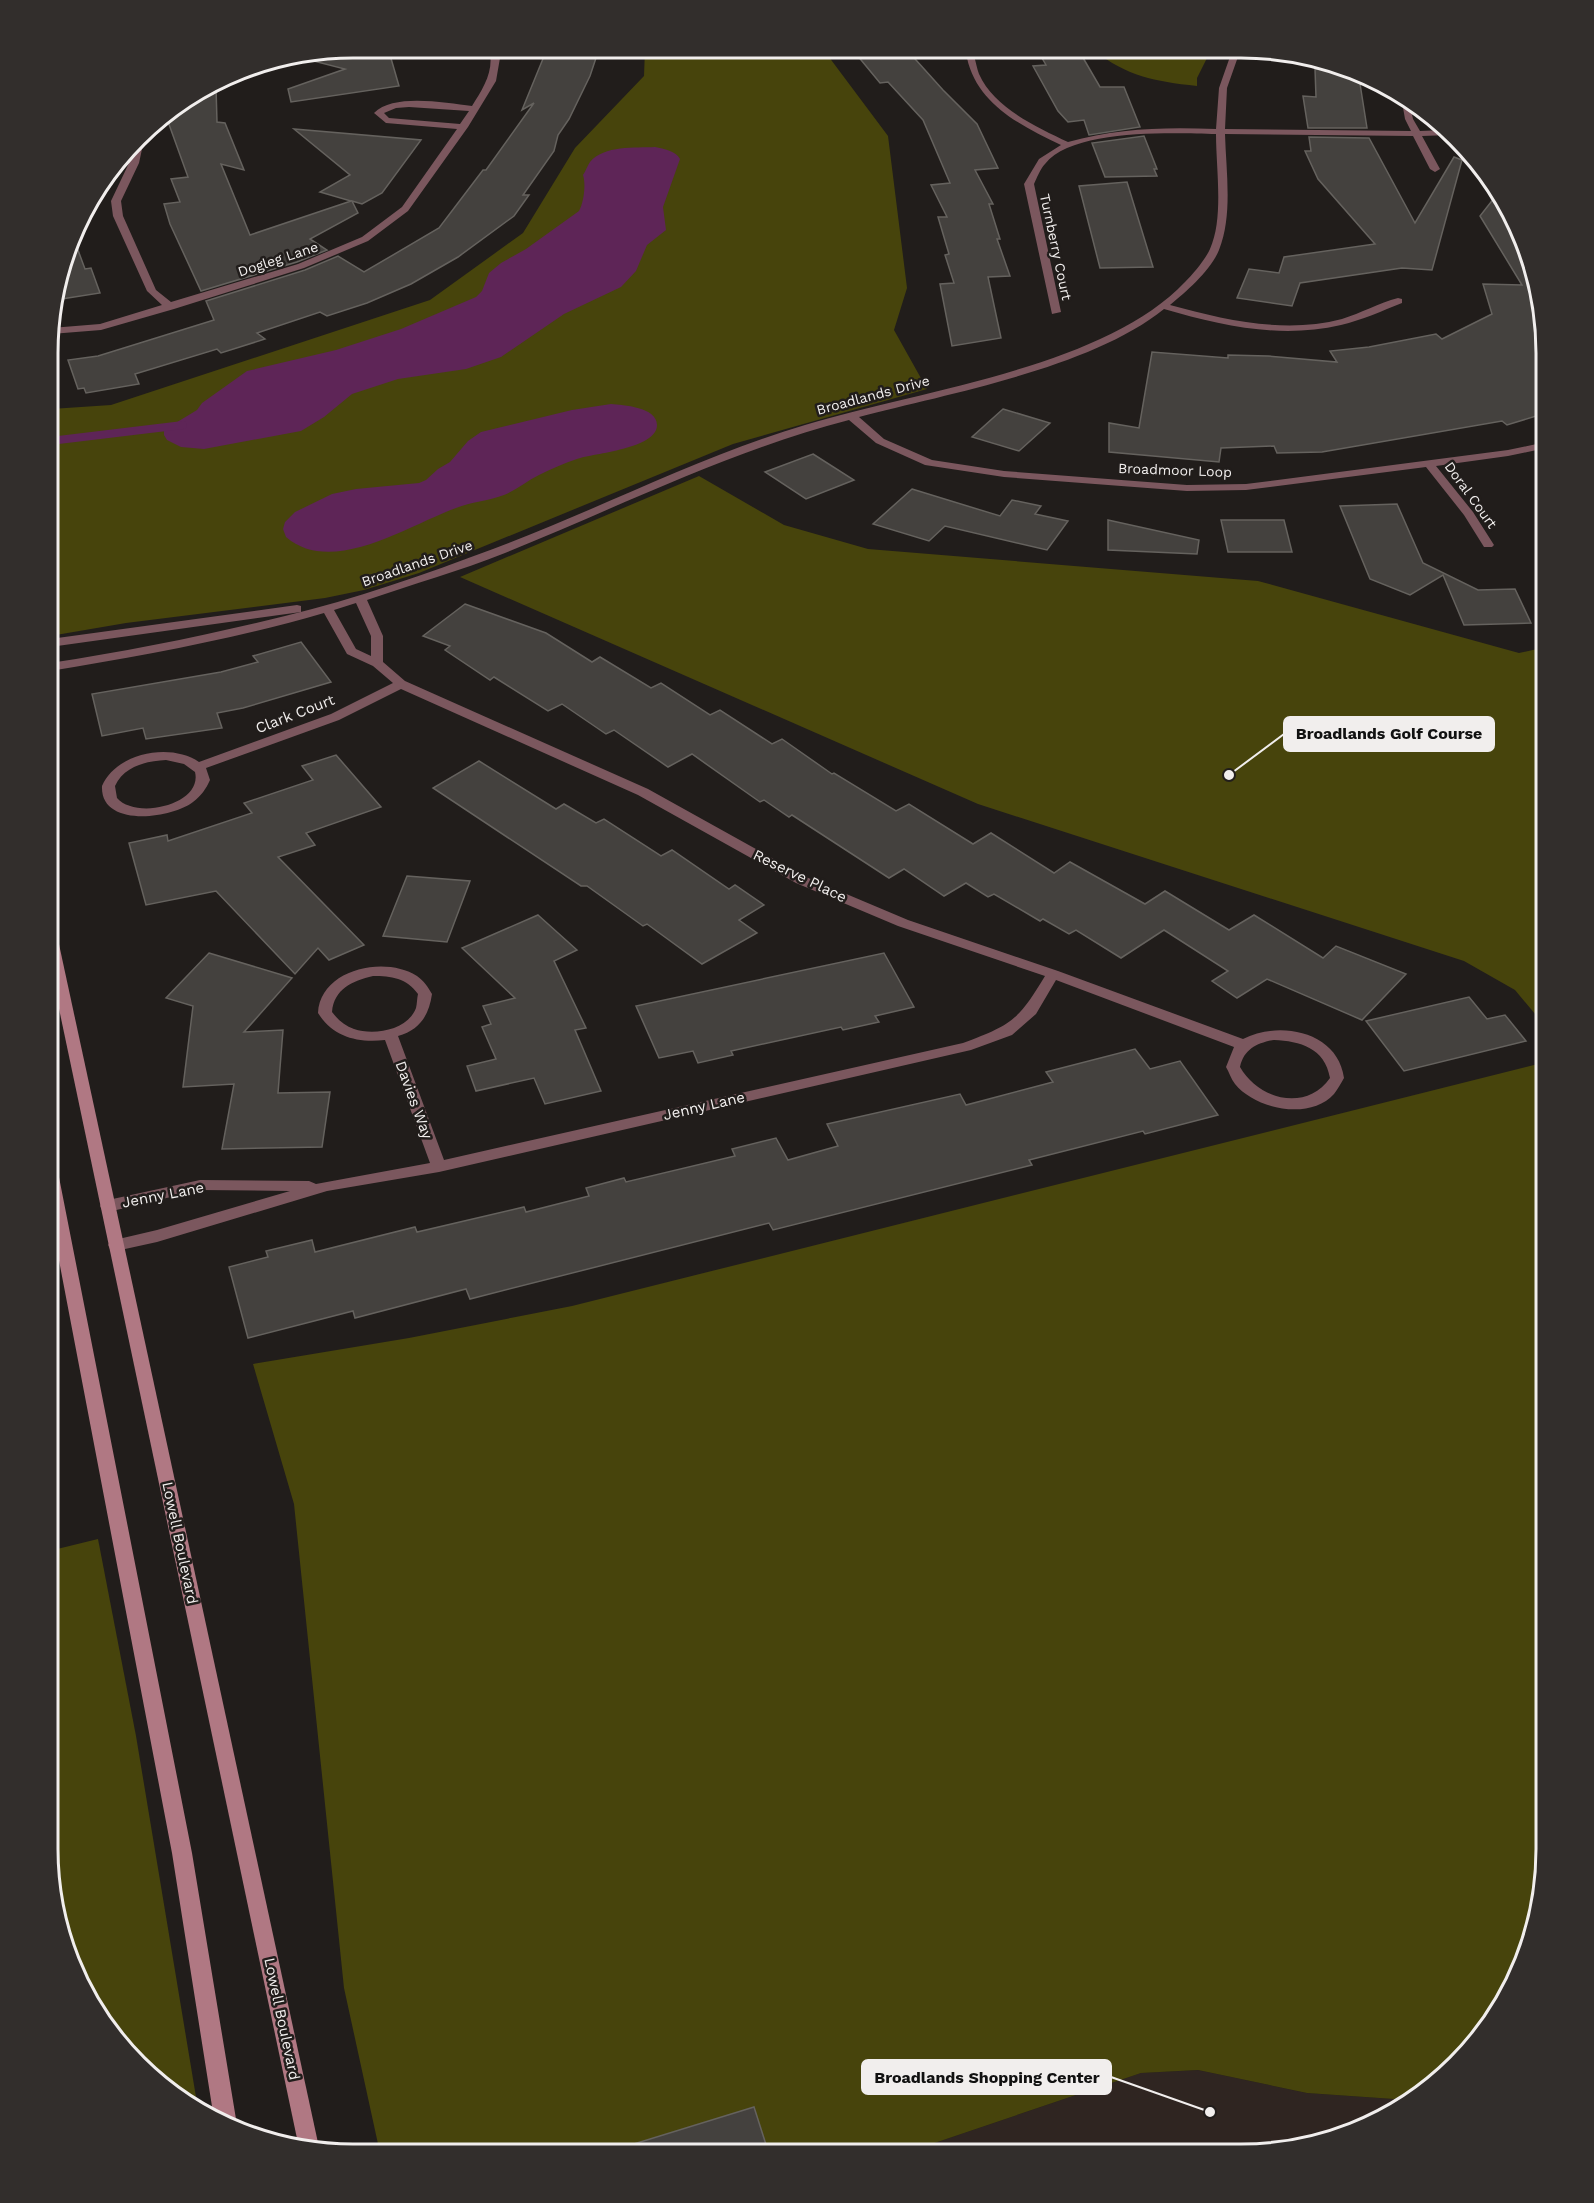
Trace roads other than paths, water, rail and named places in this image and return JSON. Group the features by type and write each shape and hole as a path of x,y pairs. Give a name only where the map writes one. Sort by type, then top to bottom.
{"main road":[{"name":"Lowell Boulevard","path":"58,972 308,2141"},
{"path":"58,1213 182,1853 224,2115"}],"street":[{"name":"Dogleg Lane","path":"59,330 101,327 170,307 312,263 365,239 405,209 463,127 492,81 496,71 496,58"},
{"path":"971,58 971,66 978,80 1009,114 1029,127 1068,145"},
{"name":"Broadlands Drive","path":"58,666 106,658 289,619 360,598 499,551 578,515 746,447 851,416 1022,371 1084,350 1146,319 1188,285 1214,250 1222,221 1223,88 1234,58"},
{"path":"463,127 386,120 378,113 386,107 401,105 474,109"},
{"path":"1406,110 1408,119 1435,170"},
{"name":"Turnberry Court","path":"1056,312 1029,184 1031,174 1038,165 1068,145 1113,132 1141,130 1221,132"},
{"path":"1221,132 1436,133"},
{"path":"135,156 116,201 118,216 152,291 170,307"},
{"path":"1164,306 1210,320 1276,327 1341,322 1398,301"},
{"name":"Broadmoor Loop","path":"851,416 880,441 929,463 1004,474 1219,488 1246,487 1429,464 1536,447"},
{"name":"Doral Court","path":"1429,464 1469,514 1488,545"},
{"path":"360,598 377,636 376,663"},
{"name":"Broadlands Drive","path":"58,642 288,609 327,608"},
{"name":"Reserve Place","path":"327,608 351,651 376,663 401,684 643,792 801,880 903,923 1053,974 1244,1045"},
{"name":"Clark Court","path":"198,767 335,717 401,684"},
{"path":"166,756 179,758 198,767 204,782 201,789 195,797 172,809 145,813 132,812 121,808 108,795 107,787 117,772 139,760 166,756"},
{"path":"373,971 396,972 415,981 425,994 423,1010 411,1024 390,1034 365,1036 343,1032 334,1026 325,1013 327,997 340,983 373,971"},
{"name":"Jenny Lane","path":"116,1245 157,1236 327,1186 439,1167 966,1047 1006,1032 1031,1011 1053,974"},
{"name":"Davies Way","path":"390,1034 439,1167"},
{"path":"1275,1035 1299,1037 1321,1047 1328,1054 1334,1062 1336,1078 1327,1093 1308,1102 1284,1103 1259,1096 1241,1083 1233,1067 1238,1051 1244,1045 1252,1040 1275,1035"},
{"name":"Jenny Lane","path":"108,1206 200,1185 327,1186"}],"waterway":[{"path":"58,440 183,425"}],"place":[{"name":"Broadlands Golf Course","path":"1229,775"},
{"name":"Broadlands Shopping Center","path":"1210,2112"}]}
